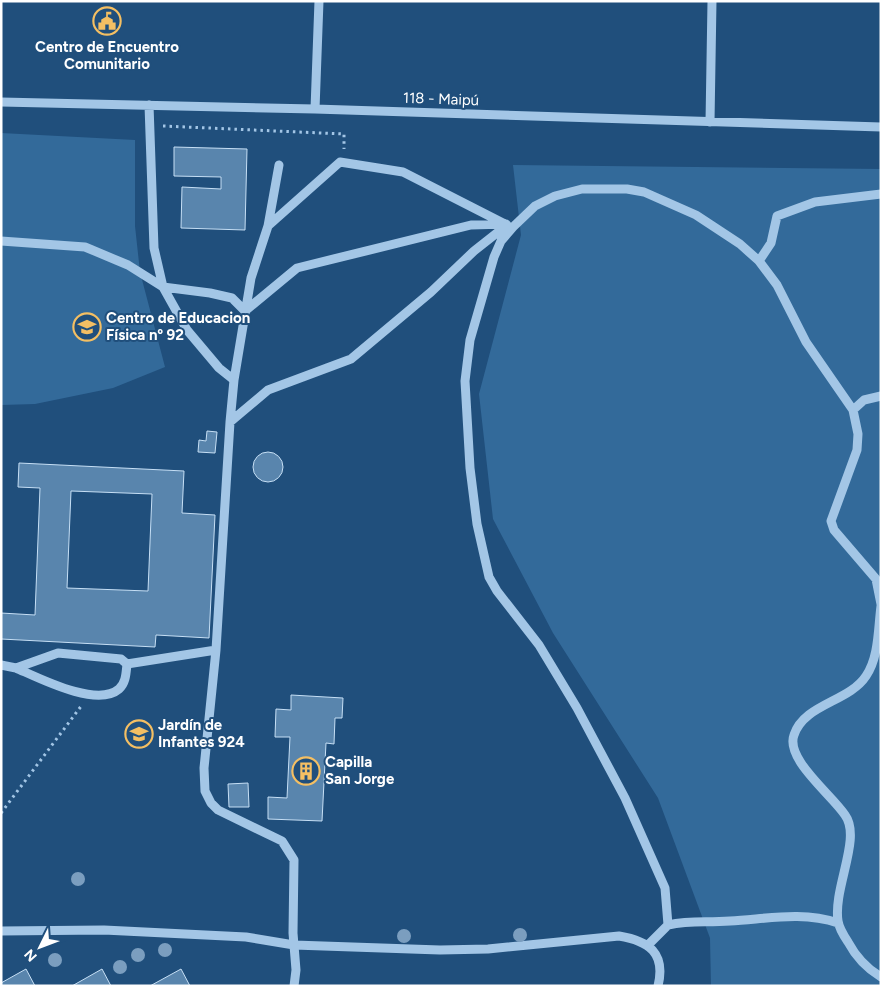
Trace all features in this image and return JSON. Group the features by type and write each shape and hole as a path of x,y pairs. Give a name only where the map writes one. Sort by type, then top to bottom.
{"street":[{"path":"316,109 319,1"},
{"path":"710,122 712,1"},
{"name":"118 - Maipú","path":"1,102 316,109 881,127"},
{"path":"149,106 154,248 164,287 188,330 220,368 234,380"},
{"path":"268,226 340,162 403,172 509,225"},
{"path":"279,165 268,226 251,278 234,380 216,650 204,768 205,791 210,803 218,810 282,841 294,860 293,933 296,970 294,986"},
{"path":"230,422 268,390 351,358 509,225 535,206 555,196 582,189 627,188 644,192 696,215 740,244 760,261 777,285 806,342 853,410 858,434 857,450 831,521 834,530 876,579 881,605 873,663 866,678 856,687 800,724 793,736 793,752 847,817 852,830 851,845 837,899 838,923 853,952 865,966 881,977"},
{"path":"760,261 771,243 777,216 815,202 881,194"},
{"path":"245,311 297,268 470,225 509,225"},
{"path":"509,225 494,257 470,340 465,381 470,468 479,532 489,577 497,591 544,653 577,708 625,798 665,888 668,926"},
{"path":"1,241 85,247 128,265 164,287 232,298 245,311"},
{"path":"853,410 864,400 881,396"},
{"path":"16,668 58,653 121,659 128,664 216,650"},
{"path":"1,665 16,668 62,688 91,694 112,693 120,688 126,679 128,664"},
{"path":"648,945 668,926 692,920 729,921 778,916 820,917 838,923"},
{"path":"1,930 104,930 246,937 294,945 440,950 488,949 619,936 634,938 648,945 660,960 661,973 658,986"}],"path":[{"path":"150,125 344,134 345,152"},
{"path":"1,813 91,694"}],"shaded area":[{"path":"1,133 135,140 135,226 140,272 165,367 113,388 35,404 1,405"},
{"path":"513,165 881,169 881,986 711,986 710,938 658,798 553,633 493,519 479,394 521,235"}],"building":[{"path":"174,147 247,149 245,230 181,228 182,187 221,189 221,177 174,176"},
{"path":"207,431 217,432 215,453 198,452 199,440 206,441"},
{"path":"268,452 274,453 282,461 282,473 274,481 268,482 262,481 254,473 253,467 254,461 262,453"},
{"path":"19,463 184,471 182,513 215,515 209,638 156,635 155,647 1,639 1,613 35,615 40,488 18,487","holes":["71,491 152,494 148,591 67,588"]},
{"name":"Capilla San Jorge","path":"291,695 343,698 342,718 335,718 334,744 326,743 322,821 268,819 268,797 287,798 290,737 275,737 276,709 291,710"},
{"path":"248,783 249,807 229,807 228,784"},
{"path":"26,969 35,986 1,986 1,983"},
{"path":"102,969 111,986 72,986"},
{"path":"181,969 190,986 150,986"}],"place":[{"name":"Centro de Encuentro Comunitario","path":"107,21"},
{"name":"Centro de Educacion Física nº 92","path":"87,327"},
{"name":"Jardín de Infantes 924","path":"139,734"},
{"name":"Capilla San Jorge","path":"306,771"}]}
